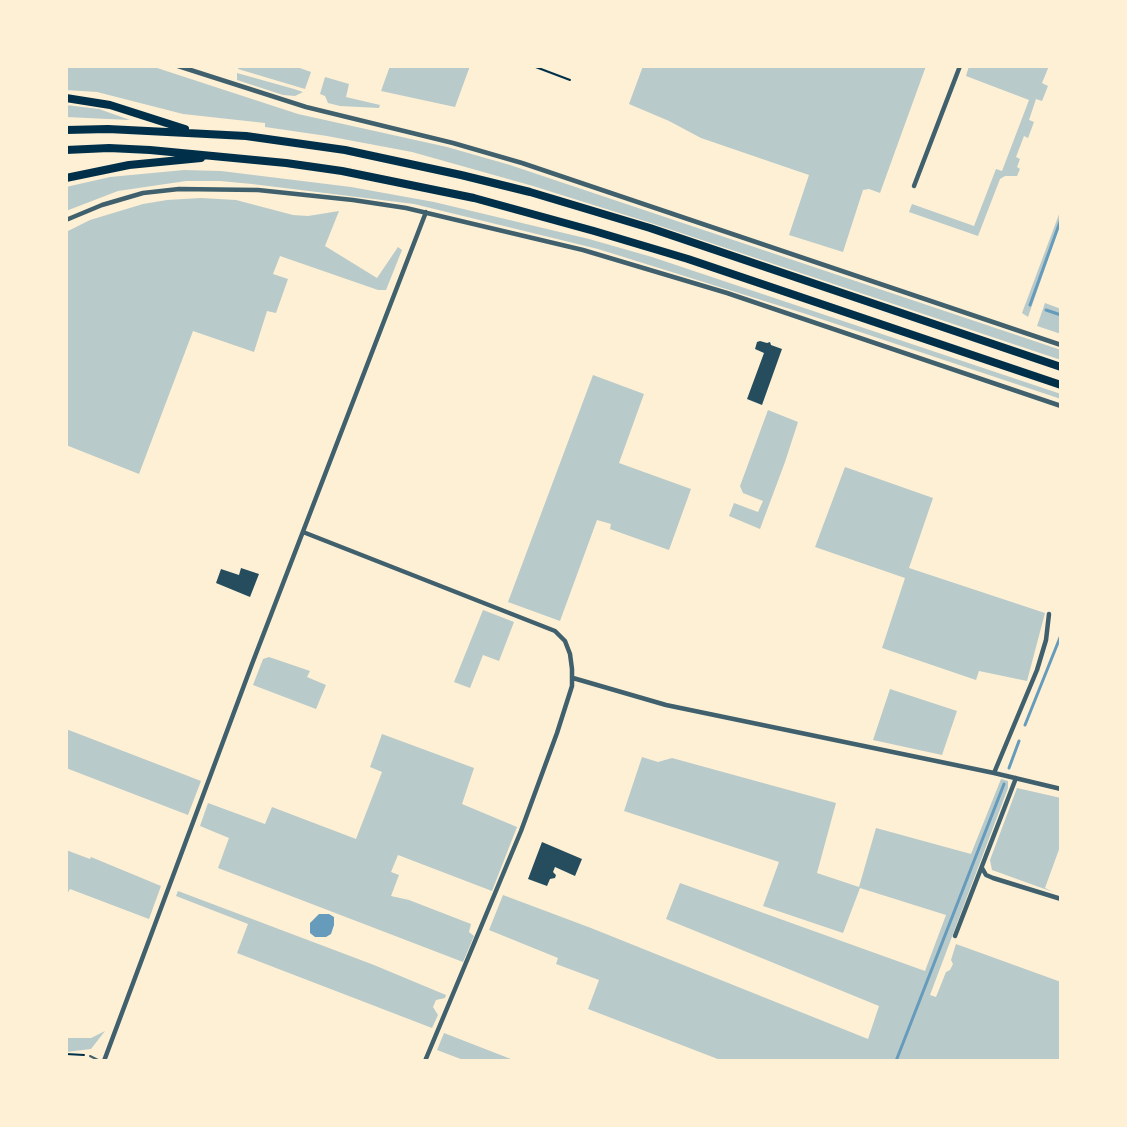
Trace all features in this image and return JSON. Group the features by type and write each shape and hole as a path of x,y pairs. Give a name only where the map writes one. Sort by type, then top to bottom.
{"main road":[{"path":"66,98 110,105 165,124 201,133"},
{"path":"66,130 108,129 201,133 290,141 345,150 461,175 530,192 679,238 1061,367"},
{"path":"66,150 119,149 286,163 440,190 534,214 688,260 1061,385"},
{"path":"66,178 129,165 229,157"}],"street":[{"path":"178,66 306,107 453,143 522,163 1061,345"},
{"path":"914,186 960,66"},
{"path":"66,220 132,196 179,189 213,188 291,193 426,212 584,250 727,293 1061,406"},
{"path":"102,1061 426,212"},
{"path":"303,532 555,632 567,645 573,678 557,733 522,831 425,1061"},
{"path":"994,773 1037,670 1046,640 1049,614"},
{"path":"573,678 666,705 1061,789"},
{"path":"955,936 1016,778"},
{"path":"982,868 987,875 993,878 1061,899"}],"lane":[{"path":"90,1056 102,1061"}],"path":[{"path":"533,66 570,80"},
{"path":"66,1054 90,1056"}],"shaded area":[{"path":"66,66 151,66 298,114 447,147 510,165 1061,350 1061,360 654,224 533,186 412,152 265,127 265,123 183,114 97,92 66,90"},
{"path":"239,66 294,66 311,72 305,89 238,69"},
{"path":"390,66 470,66 455,107 381,91"},
{"path":"643,66 926,66 880,193 869,189 863,190 843,252 789,235 809,175 701,138 629,104"},
{"path":"969,66 1049,66 1042,83 1048,86 1042,101 1036,99 1029,120 1034,122 1028,138 1024,136 1016,157 1020,159 1017,167 1020,169 1017,176 1005,176 1000,179 978,236 909,212 912,204 974,226 996,169 1002,171 1029,100 966,76"},
{"path":"237,73 303,92 295,96 283,95 237,80"},
{"path":"325,77 349,84 346,97 380,105 379,108 340,106 328,103 325,96 320,94"},
{"path":"66,105 99,109 130,120 66,117"},
{"path":"184,170 221,171 351,187 434,202 589,239 652,257 1061,394 1061,399 806,314 598,249 414,204 252,184 186,181 118,191 66,211 66,187 110,177"},
{"path":"201,198 236,200 293,215 308,216 339,211 325,246 377,278 398,247 402,250 386,290 378,290 280,256 273,274 288,279 276,313 267,311 254,352 193,331 139,474 66,445 66,232 90,220 143,204"},
{"path":"1061,209 1061,222 1028,317 1022,313"},
{"path":"1045,303 1061,309 1061,334 1037,326"},
{"path":"593,375 644,394 619,463 691,489 669,550 610,529 611,524 597,520 560,621 508,602"},
{"path":"768,410 798,422 760,529 729,516 734,503 758,512 763,501 743,493 740,486"},
{"path":"845,467 933,498 909,568 1045,613 1027,681 979,671 976,680 882,648 905,578 815,547"},
{"path":"483,610 514,622 499,661 483,655 470,688 454,682"},
{"path":"269,657 310,671 307,677 326,685 316,709 253,685 263,659"},
{"path":"890,689 957,711 942,755 873,740"},
{"path":"66,729 201,781 188,815 66,768"},
{"path":"382,734 474,768 462,804 517,827 492,891 398,855 391,872 399,875 391,896 409,900 471,924 469,932 474,936 463,962 218,868 229,838 200,826 208,803 265,824 272,807 356,839 382,772 370,767"},
{"path":"642,757 658,762 672,758 836,803 817,873 859,887 876,828 971,854 1001,779 1008,781 1008,788 930,995 936,997 946,972 950,970 956,944 1061,982 1061,1061 723,1061 588,1009 599,980 556,964 558,958 489,930 503,895 868,1039 879,1006 666,919 680,883 925,971 946,915 860,888 843,933 763,906 779,862 624,811"},
{"path":"1017,788 1061,798 1061,844 1045,888 1053,892 992,870 990,860"},
{"path":"66,850 90,859 91,857 161,886 149,919 70,889 66,896"},
{"path":"178,891 374,965 446,995 445,998 436,1000 433,1007 438,1015 432,1028 237,953 248,924 176,896"},
{"path":"105,1031 91,1049 66,1052 66,1038 91,1038"},
{"path":"444,1033 516,1061 466,1061 437,1050"}],"water":[{"path":"319,914 329,914 334,917 331,934 326,937 315,937 310,933 310,923"}],"building":[{"path":"757,342 770,342 771,345 782,349 762,405 747,399 764,353 755,349"},
{"path":"241,568 259,574 250,597 216,583 221,569 239,575"},
{"path":"542,842 582,859 575,876 555,867 553,872 556,875 555,878 550,879 547,886 528,879"}],"waterway":[{"path":"1030,305 1061,219"},
{"path":"1046,310 1061,315"},
{"path":"1025,725 1061,635"},
{"path":"1009,768 1019,741"},
{"path":"896,1061 1004,784"}]}
